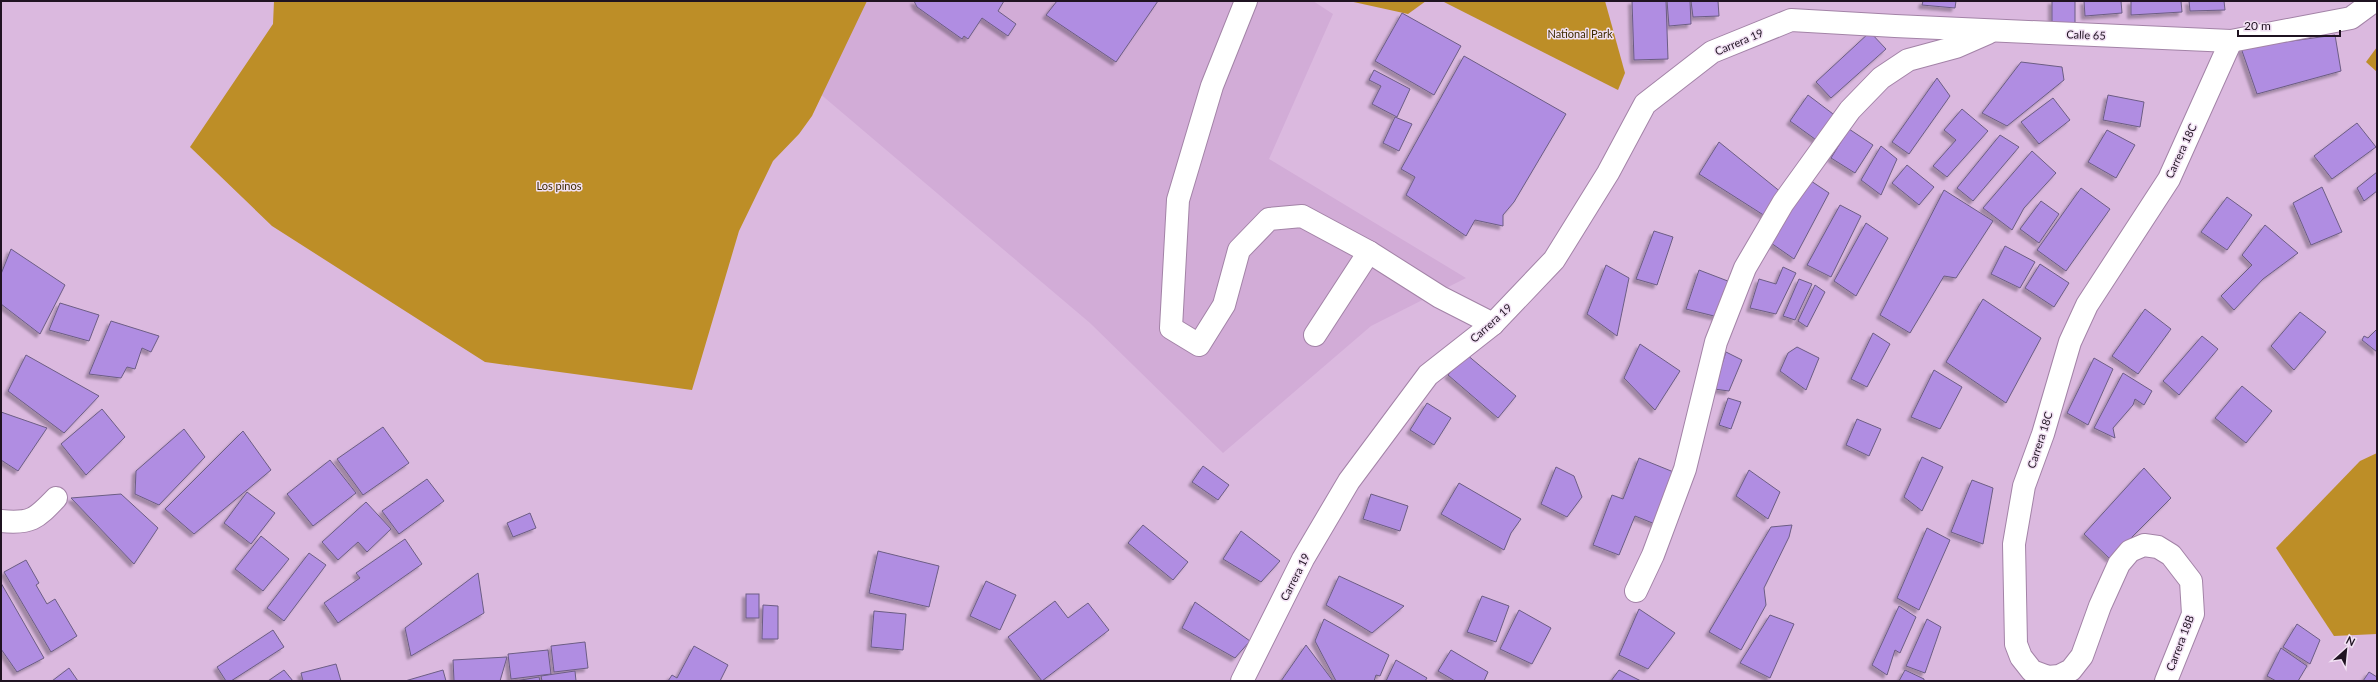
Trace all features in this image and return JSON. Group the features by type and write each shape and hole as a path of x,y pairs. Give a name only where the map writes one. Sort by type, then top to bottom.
{"street":[{"path":"1246,1 1212,86 1178,200 1171,328 1199,346 1224,305 1239,250 1269,219 1302,216 1369,252 1440,297 1493,324"},
{"name":"Calle 65","path":"1791,20 1992,31 2231,41 2351,18 2374,1"},
{"name":"Carrera 19","path":"1242,681 1303,559 1348,481 1428,375 1493,324 1554,260 1608,172 1645,104 1712,52 1791,20"},
{"path":"1636,591 1653,555 1685,469 1716,342 1745,268 1783,203 1850,110 1881,78 1908,60 1956,47 1992,31"},
{"name":"Carrera 18C","path":"2158,547 2144,545 2130,551 2119,564 2100,606 2082,656 2071,670 2059,676 2032,671 2021,657 2016,644 2014,544 2024,486 2043,434 2070,342 2087,305 2169,179 2231,41"},
{"path":"1315,334 1369,252"},
{"path":"1,521 22,523 38,518 56,498"},
{"name":"Carrera 18B","path":"2158,547 2170,555 2190,581 2193,614 2166,681"}],"shaded area":[{"path":"783,1 1313,1 1333,14 1269,159 1466,278 1371,326 1223,453 1090,323 772,53"}],"green space":[{"name":"Los pinos","path":"274,1 867,1 812,116 799,134 773,161 739,231 692,390 485,362 272,226 190,147 273,24"},
{"path":"1349,1 1426,1 1408,14"},
{"name":"National Park","path":"1442,1 1605,1 1625,73 1618,90"},
{"path":"2377,47 2377,72 2366,62"},
{"path":"2377,453 2377,634 2334,636 2276,548 2360,461"}],"building":[{"path":"914,1 1004,1 998,11 1016,24 1008,36 982,18 968,39 964,36 962,39 917,7"},
{"path":"1057,1 1158,1 1116,62 1046,15"},
{"path":"1632,1 1666,1 1668,59 1634,60"},
{"path":"1667,1 1690,1 1691,24 1669,26"},
{"path":"1691,1 1718,1 1719,16 1693,17"},
{"path":"1923,1 1956,1 1955,8 1922,5"},
{"path":"2052,1 2075,1 2075,24 2052,24"},
{"path":"2084,1 2121,1 2122,13 2085,16"},
{"path":"2131,1 2181,1 2182,12 2131,15"},
{"path":"2189,1 2224,1 2225,10 2190,11"},
{"path":"1402,13 1461,46 1434,95 1375,61"},
{"path":"1870,32 1886,49 1831,98 1816,82"},
{"path":"2335,35 2341,71 2257,94 2241,48"},
{"path":"1464,56 1566,114 1514,202 1503,215 1503,226 1475,220 1466,236 1406,195 1415,177 1401,169"},
{"path":"2021,62 2062,67 2064,80 2007,126 1982,113"},
{"path":"1374,70 1410,89 1397,117 1372,104 1381,86 1369,80"},
{"path":"1937,78 1950,96 1909,154 1892,142"},
{"path":"1808,95 1837,117 1819,142 1790,121"},
{"path":"2108,95 2144,102 2140,127 2103,120"},
{"path":"2053,98 2070,120 2039,144 2021,122"},
{"path":"1962,109 1988,131 1947,177 1933,166 1956,140 1944,130"},
{"path":"1395,117 1412,124 1399,151 1383,143"},
{"path":"2357,123 2376,147 2332,179 2314,156"},
{"path":"1849,129 1873,145 1855,173 1831,158"},
{"path":"2107,130 2135,145 2116,178 2088,162"},
{"path":"2000,135 2019,147 1973,201 1957,188"},
{"path":"1719,142 1782,193 1765,216 1699,174"},
{"path":"1881,146 1897,159 1881,195 1861,180"},
{"path":"2032,151 2056,173 2024,208 2012,230 1983,208"},
{"path":"1907,165 1934,187 1919,205 1892,183"},
{"path":"2377,172 2377,191 2364,201 2357,188"},
{"path":"1808,179 1829,193 1794,259 1771,243"},
{"path":"2322,187 2342,232 2311,245 2293,203"},
{"path":"2081,188 2110,209 2066,271 2037,250"},
{"path":"1944,190 1993,221 1956,278 1944,276 1910,333 1880,315"},
{"path":"2227,197 2252,215 2227,250 2201,232"},
{"path":"2041,201 2059,214 2039,243 2020,229"},
{"path":"1840,205 1861,216 1831,277 1807,265"},
{"path":"1866,223 1888,238 1856,296 1834,281"},
{"path":"2265,225 2298,253 2263,279 2234,310 2221,296 2252,265 2242,255"},
{"path":"1654,231 1673,237 1657,285 1636,279"},
{"path":"2005,246 2035,262 2020,288 1991,274"},
{"path":"11,249 65,285 40,334 1,304 1,274"},
{"path":"2040,264 2069,283 2054,307 2025,288"},
{"path":"1606,265 1629,278 1617,336 1587,314"},
{"path":"1783,267 1796,273 1776,314 1750,308 1759,279 1776,284"},
{"path":"1699,270 1733,283 1722,318 1686,309"},
{"path":"1799,279 1812,284 1795,320 1783,316"},
{"path":"1815,285 1825,292 1807,327 1798,321"},
{"path":"1983,299 2041,338 2006,403 1946,362"},
{"path":"60,303 99,315 89,341 49,330"},
{"path":"2145,309 2171,329 2138,374 2112,356"},
{"path":"2300,312 2326,332 2294,370 2271,346"},
{"path":"111,321 159,336 151,352 142,348 135,369 127,367 121,378 89,374"},
{"path":"2377,329 2377,352 2362,340 2364,336 2368,338"},
{"path":"1873,333 1890,344 1867,387 1851,379"},
{"path":"2202,336 2218,349 2179,395 2163,381"},
{"path":"1640,344 1680,371 1655,410 1624,378"},
{"path":"1797,347 1819,358 1806,390 1780,371 1788,353"},
{"path":"1726,352 1742,360 1729,391 1714,389"},
{"path":"1466,354 1516,396 1498,418 1448,375"},
{"path":"26,355 99,396 64,433 8,391"},
{"path":"2094,358 2113,369 2088,425 2067,413"},
{"path":"1934,370 1962,387 1940,429 1911,417"},
{"path":"2123,373 2152,391 2144,405 2135,399 2133,405 2113,428 2115,438 2094,428"},
{"path":"2242,386 2272,411 2246,443 2215,418"},
{"path":"1728,398 1741,402 1731,429 1719,425"},
{"path":"1427,403 1451,418 1434,445 1410,430"},
{"path":"102,409 125,437 86,475 61,444"},
{"path":"1,412 47,428 18,471 1,460"},
{"path":"1857,419 1881,429 1869,456 1846,445"},
{"path":"383,427 409,463 363,495 337,459"},
{"path":"184,429 205,457 159,505 135,494 136,471"},
{"path":"243,431 271,470 194,534 165,509"},
{"path":"1922,457 1943,467 1922,511 1904,497"},
{"path":"1639,458 1676,473 1655,524 1635,516 1619,555 1593,545 1612,495 1623,499"},
{"path":"330,460 356,493 313,526 287,494"},
{"path":"1203,466 1229,485 1218,500 1192,482"},
{"path":"1556,467 1574,476 1582,497 1567,517 1541,504"},
{"path":"2144,468 2171,498 2110,559 2084,534"},
{"path":"1749,470 1780,492 1768,519 1736,496"},
{"path":"427,479 444,501 399,534 382,511"},
{"path":"1972,480 1993,488 1983,544 1951,532"},
{"path":"1459,483 1521,519 1511,533 1504,550 1441,514"},
{"path":"247,492 275,513 251,544 224,523"},
{"path":"121,494 158,528 134,564 71,498"},
{"path":"1371,494 1408,506 1400,531 1363,519"},
{"path":"366,502 391,529 367,552 358,542 338,560 322,542"},
{"path":"530,513 536,528 513,537 507,523"},
{"path":"1143,525 1188,562 1173,580 1128,543"},
{"path":"1792,525 1789,537 1764,588 1766,605 1741,650 1709,632 1771,527"},
{"path":"1927,528 1950,540 1919,610 1897,598"},
{"path":"1241,531 1280,561 1261,582 1223,559"},
{"path":"261,536 289,559 263,591 235,569"},
{"path":"405,539 422,564 338,623 324,603 360,578 356,573"},
{"path":"878,551 939,566 929,607 869,593"},
{"path":"309,553 326,565 284,621 267,608"},
{"path":"26,560 39,583 36,585 47,604 55,599 77,636 51,652 4,572"},
{"path":"478,573 484,613 411,656 405,628"},
{"path":"1339,576 1404,606 1372,633 1326,605"},
{"path":"986,581 1016,595 1000,630 970,616"},
{"path":"1,583 44,658 17,672 1,649"},
{"path":"746,594 759,594 759,618 746,618"},
{"path":"1482,596 1509,606 1496,642 1467,632"},
{"path":"1055,601 1068,618 1088,603 1109,630 1042,681 1008,637"},
{"path":"1195,602 1250,641 1235,658 1182,628"},
{"path":"763,605 778,606 778,639 762,639"},
{"path":"1899,606 1916,617 1900,653 1895,650 1887,675 1872,665"},
{"path":"1639,609 1675,633 1648,669 1619,655"},
{"path":"1519,610 1551,628 1532,664 1500,649"},
{"path":"874,611 906,614 903,650 871,647"},
{"path":"1770,615 1794,624 1770,678 1740,663"},
{"path":"1324,619 1389,655 1380,676 1376,675 1374,681 1336,681 1315,641"},
{"path":"1927,619 1941,627 1925,673 1906,666"},
{"path":"2297,624 2320,640 2310,664 2283,647"},
{"path":"273,630 284,647 231,681 226,681 217,667"},
{"path":"585,642 588,668 554,672 551,646"},
{"path":"1306,645 1333,681 1281,681"},
{"path":"694,646 728,665 720,681 668,681 672,675 677,678"},
{"path":"2281,648 2307,666 2298,681 2276,681 2267,676"},
{"path":"548,650 551,674 511,679 508,654"},
{"path":"1451,650 1488,672 1484,681 1455,681 1438,671"},
{"path":"507,657 500,681 454,681 453,660"},
{"path":"1396,660 1427,678 1425,681 1386,681"},
{"path":"336,664 341,681 303,681 301,673"},
{"path":"69,668 78,681 52,681"},
{"path":"284,670 293,681 268,681"},
{"path":"443,670 446,681 405,681"},
{"path":"1619,670 1641,681 1611,681"},
{"path":"1905,670 1924,679 1924,681 1899,681"},
{"path":"575,671 576,681 542,681 541,676"},
{"path":"2369,672 2377,677 2377,681 2363,681"},
{"path":"539,677 540,681 515,681"}]}
